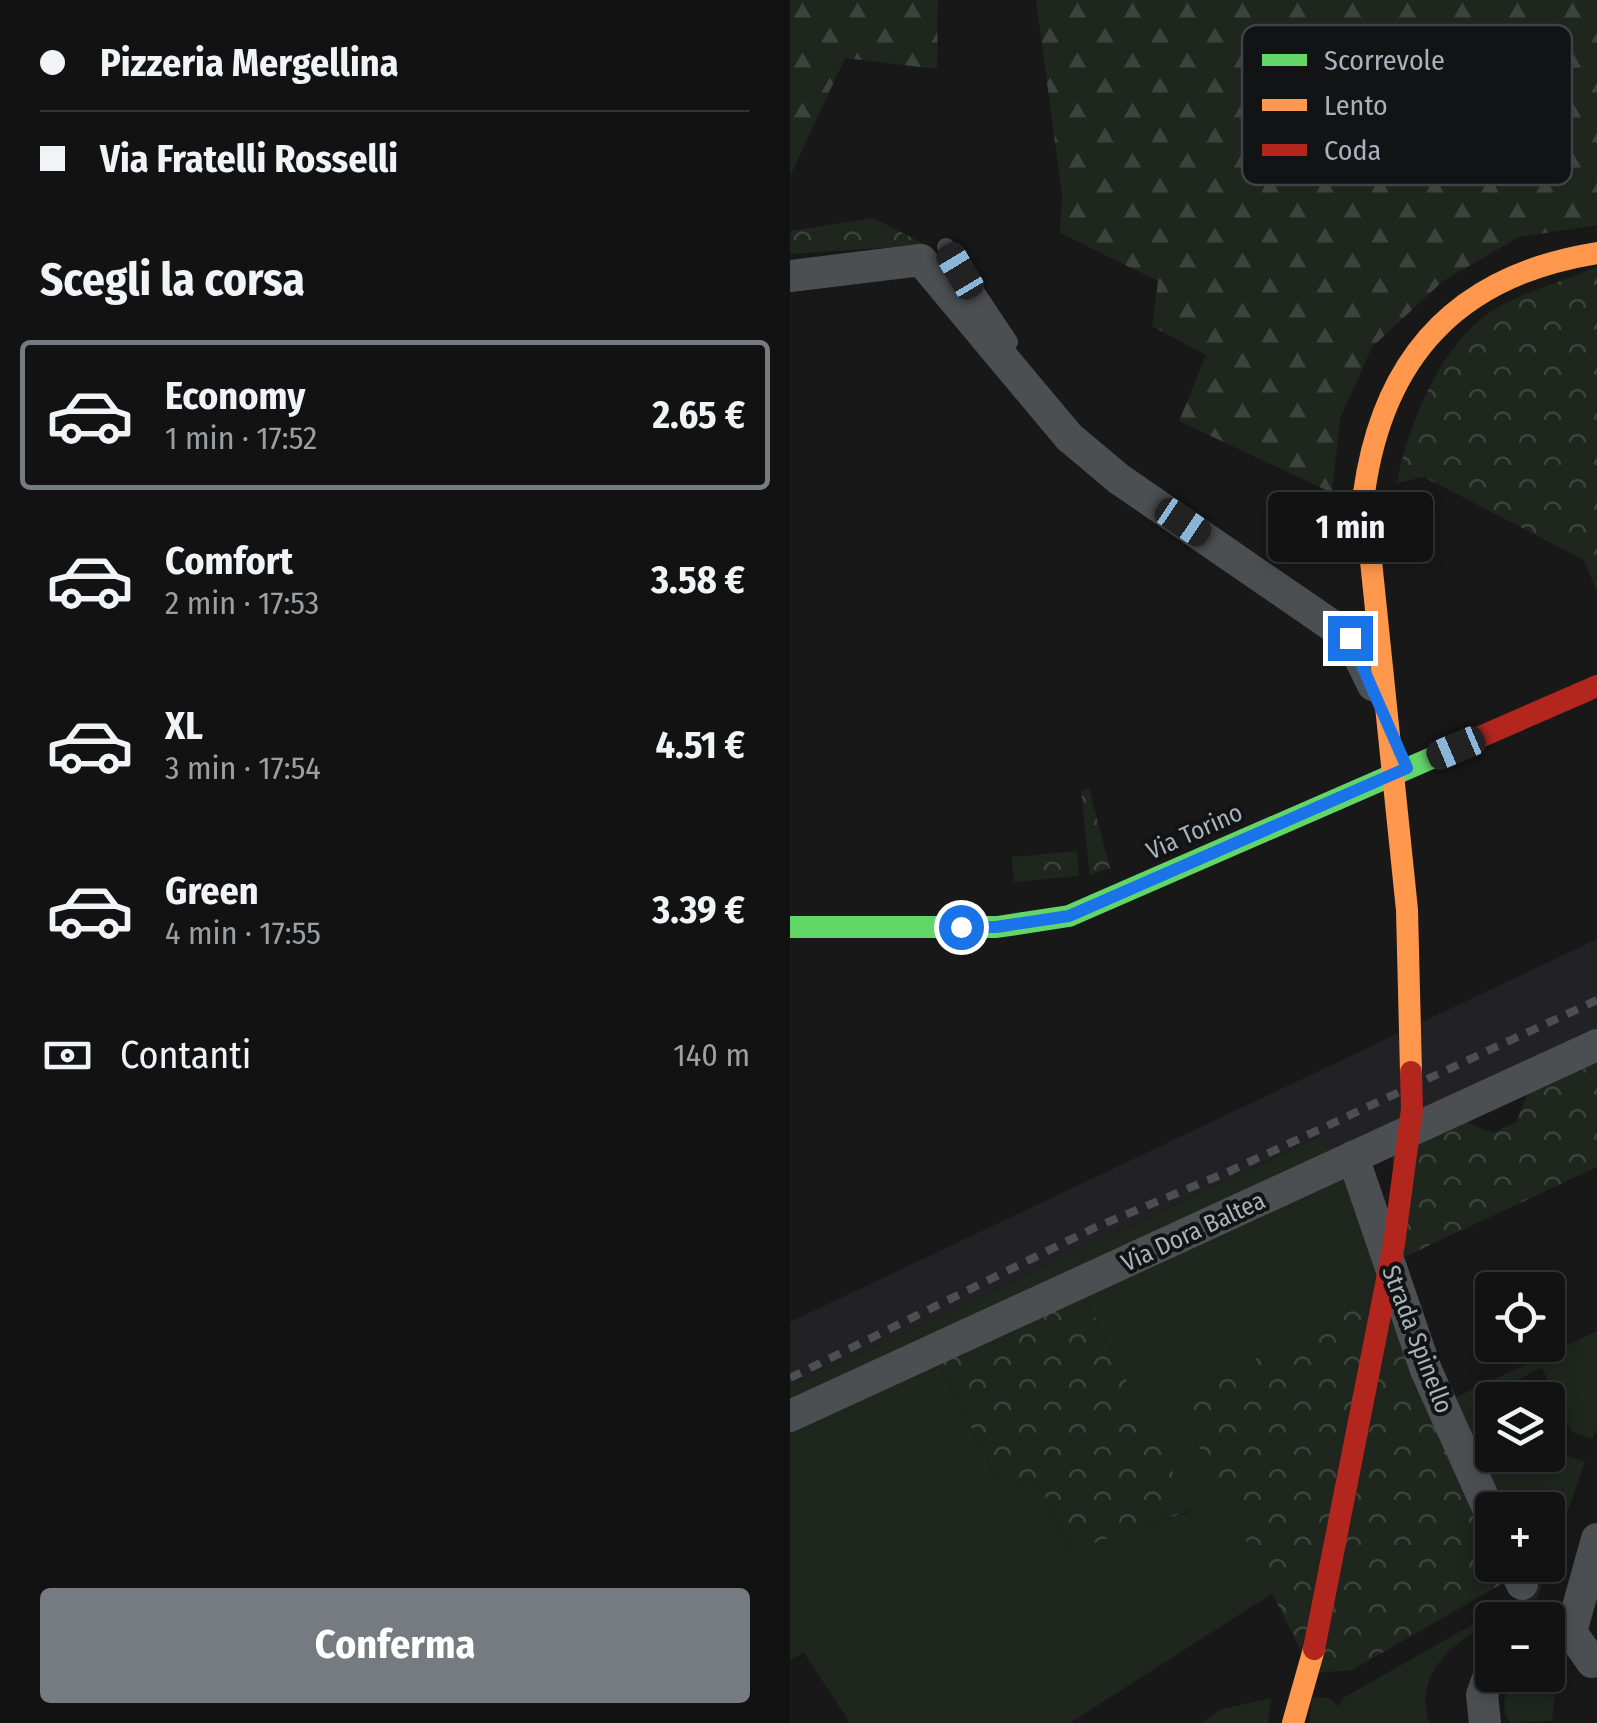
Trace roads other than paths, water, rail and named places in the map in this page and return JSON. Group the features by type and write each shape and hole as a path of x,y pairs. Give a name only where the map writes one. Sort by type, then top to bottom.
{"main road":[{"path":"1294,1723 1314,1649 1394,1244 1412,1109 1407,910 1364,493 1372,426 1389,386 1435,326 1459,306 1514,275 1597,253"},
{"name":"Via Torino","path":"790,927 996,927 1069,916 1597,686"},
{"path":"1307,1723 1314,1649"}],"street":[{"path":"790,276 921,260 1068,437 1119,478 1350,638 1407,768"},
{"name":"Via Dora Baltea","path":"790,1416 1597,1045"},
{"name":"Strada Spinello","path":"1354,1157 1426,1370 1480,1492"},
{"path":"1594,1666 1572,1632 1597,1539"},
{"path":"1565,1605 1584,1576"},
{"path":"1565,1644 1594,1666"},
{"path":"1483,1692 1485,1723"}],"lane":[{"path":"946,247 974,294 1058,408 1119,478"}],"railway":[{"path":"790,1378 1096,1227 1230,1171 1597,1000"}]}
